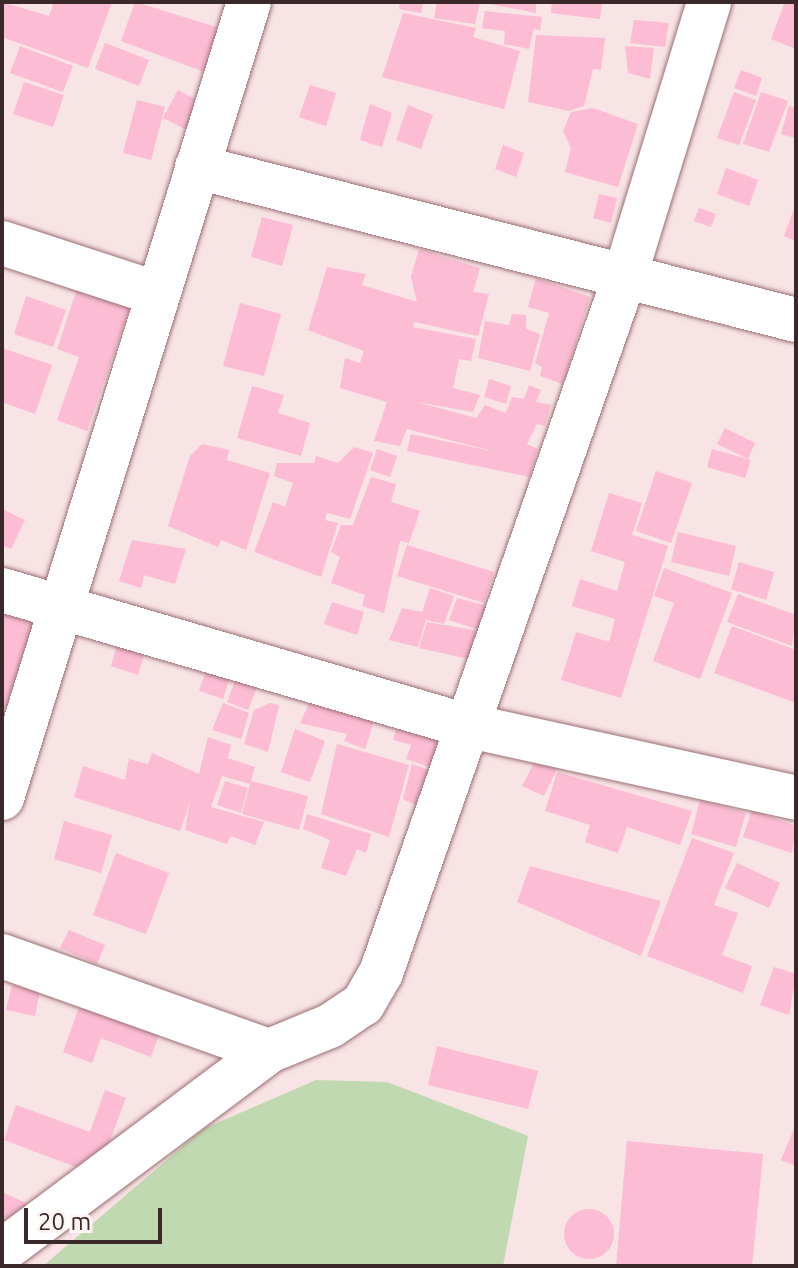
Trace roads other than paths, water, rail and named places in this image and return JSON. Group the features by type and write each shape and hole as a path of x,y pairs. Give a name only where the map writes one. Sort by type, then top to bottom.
{"street":[{"path":"2,798 249,2"},
{"path":"2,1251 269,1051 330,1026 363,1004 381,973 465,725 624,279 709,2"},
{"path":"197,167 624,279 796,320"},
{"path":"2,243 158,294"},
{"path":"2,590 62,610 465,725 796,798"},
{"path":"2,956 269,1051"}]}
